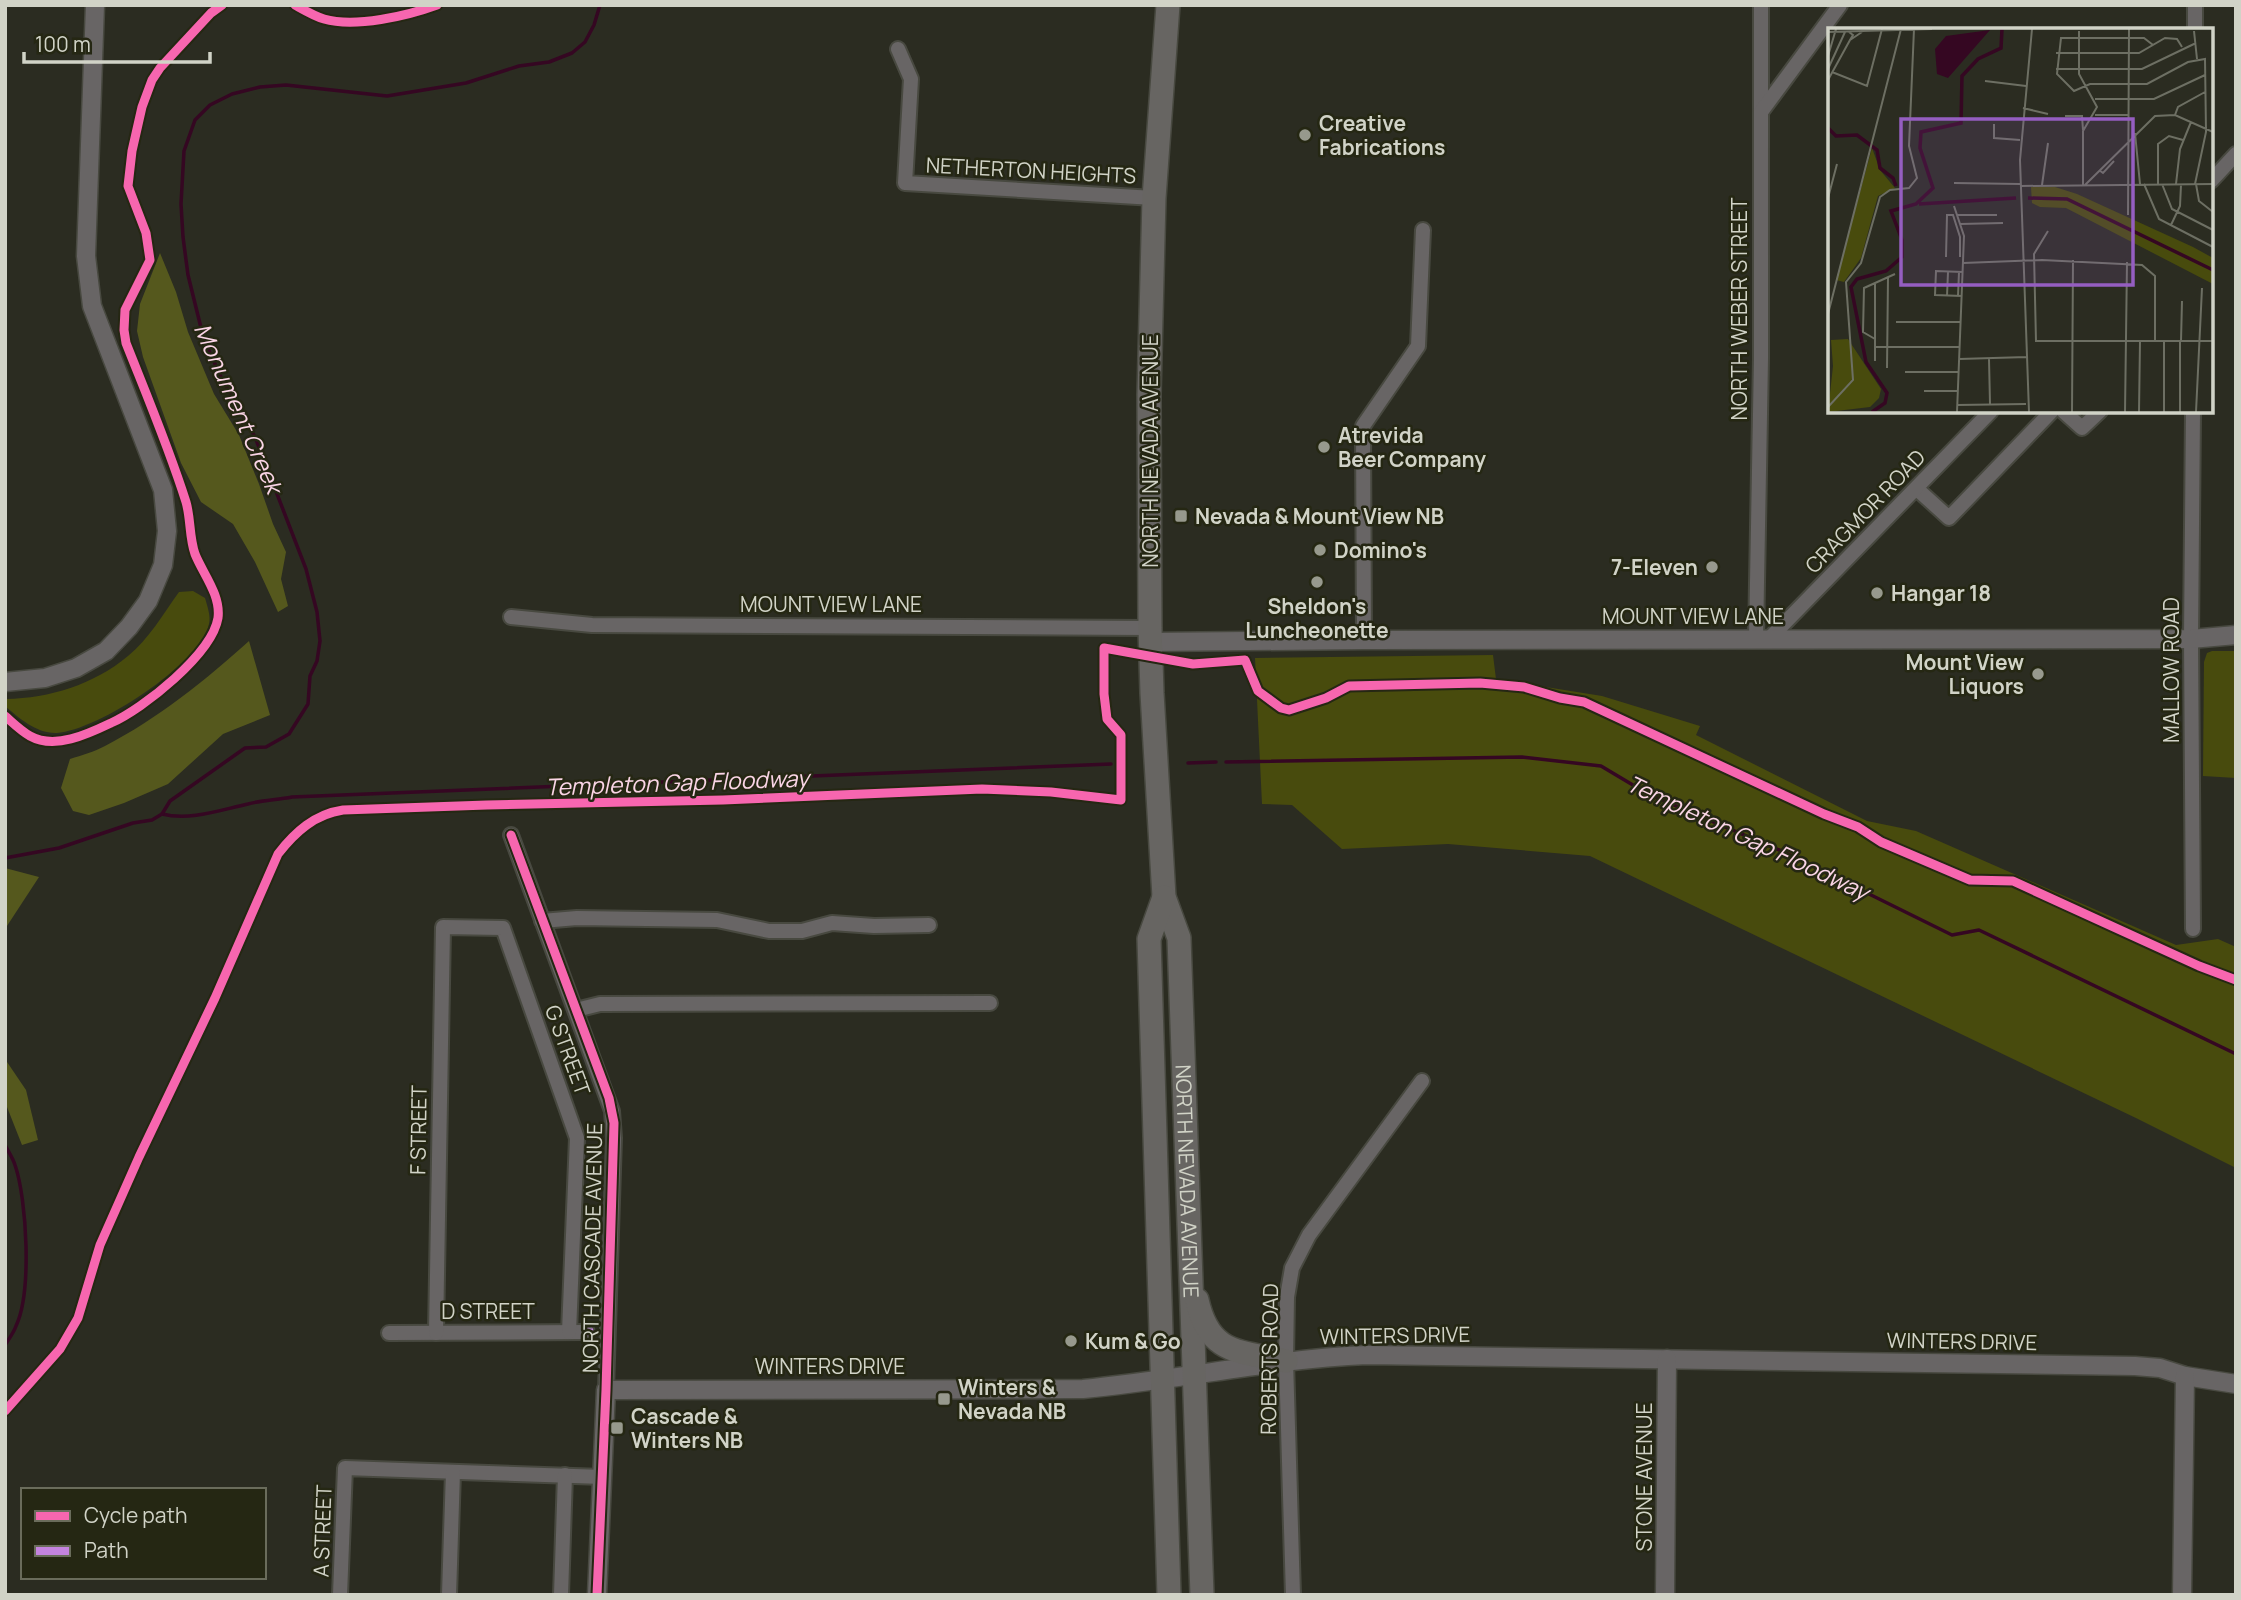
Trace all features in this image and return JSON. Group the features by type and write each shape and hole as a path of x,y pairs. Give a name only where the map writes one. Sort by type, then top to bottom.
{"main road":[{"name":"NORTH NEVADA AVENUE","path":"1168,5 1158,113 1154,198 1149,395 1150,635 1164,897 1179,938 1202,1595"},
{"name":"NORTH NEVADA AVENUE","path":"1164,897 1149,939 1169,1595"},
{"path":"1190,1263 1200,1312 1205,1325 1216,1340 1238,1350 1286,1361"}],"street":[{"path":"5,682 45,678 76,668 106,651 129,627 148,601 163,565 167,531 163,490 92,306 86,256 95,5"},
{"name":"NORTH WEBER STREET","path":"1761,5 1763,639"},
{"path":"1761,111 1840,5"},
{"path":"2195,5 2195,28"},
{"name":"NETHERTON HEIGHTS","path":"898,49 911,79 905,183 1154,198"},
{"path":"2213,179 2236,154"},
{"path":"1364,640 1363,426 1418,346 1423,230"},
{"name":"CRAGMOR ROAD","path":"1763,639 1917,489 1989,413"},
{"path":"1917,489 1949,518 2050,413"},
{"path":"2065,413 2082,428 2097,413"},
{"name":"MALLOW ROAD","path":"2193,413 2193,929"},
{"name":"MOUNT VIEW LANE","path":"511,617 592,625 1364,640 2191,639 2236,635"},
{"name":"NORTH CASCADE AVENUE","path":"511,835 609,1098 614,1124 596,1332 606,1390 597,1595"},
{"path":"542,921 577,918 718,920 769,930 802,931 832,923 874,926 929,925"},
{"name":"G STREET","path":"443,927 503,928 577,1138 569,1332"},
{"name":"F STREET","path":"436,1333 443,927"},
{"path":"576,1010 600,1004 990,1003"},
{"name":"ROBERTS ROAD","path":"1293,1595 1286,1361 1287,1297 1292,1268 1309,1235 1422,1081"},
{"name":"D STREET","path":"389,1333 596,1332"},
{"name":"WINTERS DRIVE","path":"606,1390 1048,1390 1120,1385 1286,1361 1367,1355 2135,1366 2160,1368 2185,1376 2236,1384"},
{"name":"STONE AVENUE","path":"1665,1595 1667,1359"},
{"path":"2182,1595 2185,1376"},
{"name":"A STREET","path":"340,1595 345,1468 453,1472"},
{"path":"449,1595 453,1472 603,1477"},
{"path":"561,1595 565,1475"}],"shaded area":[{"path":"193,591 205,598 209,624 187,658 145,693 97,720 57,733 35,728 5,706 6,699 55,693 86,682 115,666 142,642 179,592"},
{"path":"2236,651 2236,778 2203,776 2204,662 2207,653"},
{"path":"1493,655 1496,679 1602,696 1700,726 1696,735 1867,821 1916,831 2176,945 2218,939 2236,947 2236,1168 1590,856 1448,844 1342,849 1292,805 1262,804 1255,658"}],"green space":[{"path":"160,253 188,332 214,394 239,435 286,552 281,579 288,606 278,612 255,562 233,524 201,502 181,463 143,357 137,331 140,304"},
{"path":"249,641 270,715 223,734 168,784 89,815 73,811 61,788 70,759 101,748 143,724 198,684"},
{"path":"5,868 39,877 5,929"},
{"path":"5,1059 26,1090 38,1140 22,1145 5,1102"}],"waterway":[{"name":"Monument Creek","path":"5,858 59,848 133,823 152,820 162,814 170,801 245,748 266,747 289,734 308,704 310,676 317,661 320,641 317,612 306,569 255,437 221,377 204,340 188,275 181,204 184,151 195,120 210,105 232,94 260,87 286,85 387,96 466,83 519,66 549,62 572,53 585,42 600,5"},
{"name":"Templeton Gap Floodway","path":"1226,762 1522,757 1601,766 1648,794 1784,852 1952,935 1979,930 2236,1054"},
{"name":"Templeton Gap Floodway","path":"1188,763 1216,762"},
{"name":"Templeton Gap Floodway","path":"162,814 194,815 292,797 1111,764"},
{"name":"Monument Creek","path":"5,1145 14,1162 19,1181 26,1246 21,1311 5,1345"}],"marked path":[{"path":"587,1332 593,1332"}],"cycle path":[{"path":"5,716 30,736 40,740 71,739 102,727 125,716 174,679 203,648 218,618 217,601 193,548 186,502 126,343 124,330 125,310 150,260 146,233 128,186 132,151 142,107 152,80 160,68 211,13 222,5"},
{"path":"295,5 324,19 351,22 396,17 437,5"},
{"path":"5,1411 60,1349 78,1318 100,1245 215,998 278,854 306,825 323,815 343,810 723,800 982,789 1051,792 1121,800 1121,735 1107,719 1104,648 1193,664 1245,660 1258,691 1281,708 1289,710 1326,698 1349,686 1480,683 1524,687 1584,702 1824,814 1858,827 1881,842 1970,880 2013,881 2199,966 2236,980"},
{"path":"511,835 609,1098 614,1123 597,1595"}],"place":[{"name":"Creative Fabrications","path":"1305,135"},
{"name":"Atrevida Beer Company","path":"1324,447"},
{"name":"Nevada & Mount View NB","path":"1181,516"},
{"name":"Domino's","path":"1320,550"},
{"name":"7-Eleven","path":"1712,567"},
{"name":"Sheldon's Luncheonette","path":"1317,582"},
{"name":"Hangar 18","path":"1877,593"},
{"name":"Mount View Liquors","path":"2038,674"},
{"name":"Kum & Go","path":"1071,1341"},
{"name":"Winters & Nevada NB","path":"944,1399"},
{"name":"Cascade & Winters NB","path":"617,1428"}]}
